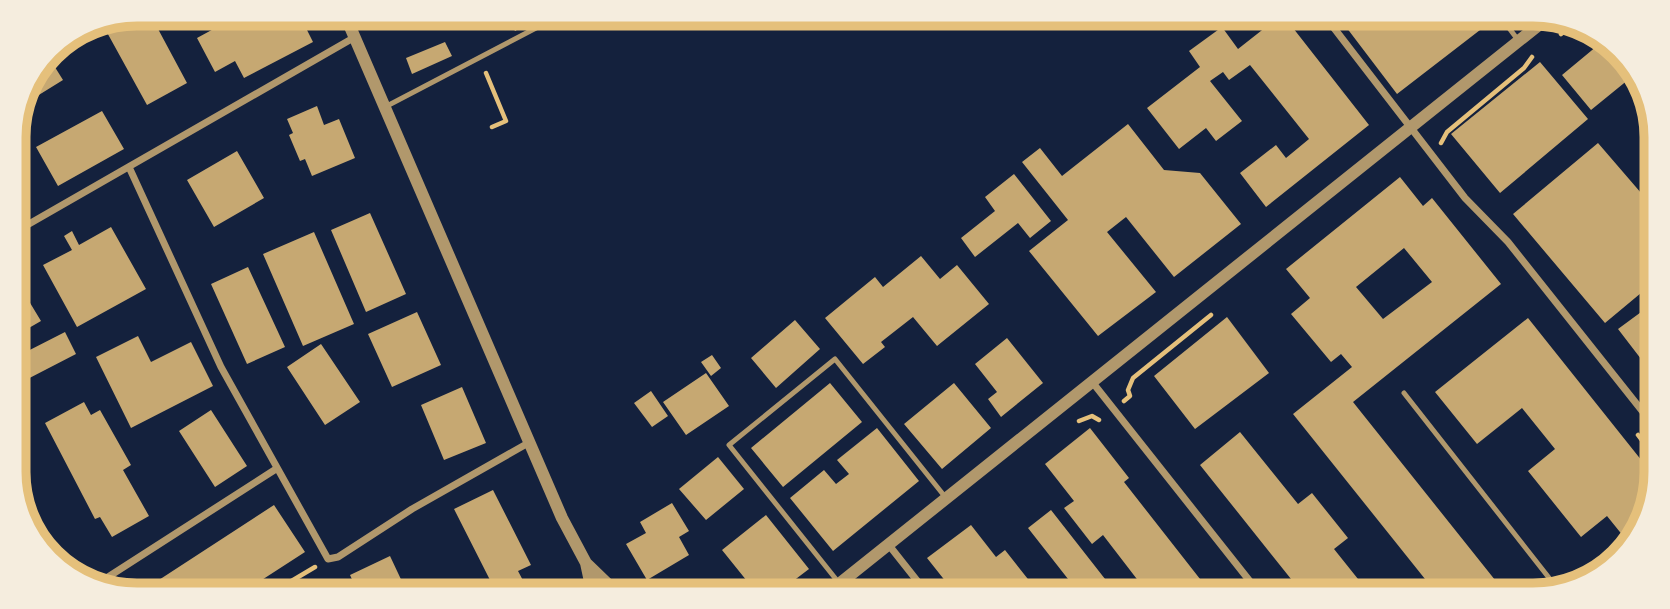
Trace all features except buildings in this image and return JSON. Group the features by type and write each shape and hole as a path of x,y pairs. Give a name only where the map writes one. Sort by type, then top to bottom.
{"street":[{"path":"350,26 562,518 586,563 590,583"},
{"path":"1332,26 1465,198 1508,242 1644,413"},
{"path":"839,583 1537,26"},
{"path":"26,226 355,37"},
{"path":"129,167 221,368 328,559 338,557 412,509 530,442"},
{"path":"1093,383 1251,583"},
{"path":"106,578 276,469"},
{"path":"888,544 919,583"},
{"path":"586,563 607,583"}],"lane":[{"path":"385,107 540,26"},
{"path":"1507,26 1518,41"},
{"path":"831,583 729,445 835,359 946,498"},
{"path":"1404,393 1553,581"}],"path":[{"path":"492,127 506,121 486,74 488,66 506,57 501,46"},
{"path":"1446,139 1447,132 1529,62"},
{"path":"288,583 328,559"}]}
